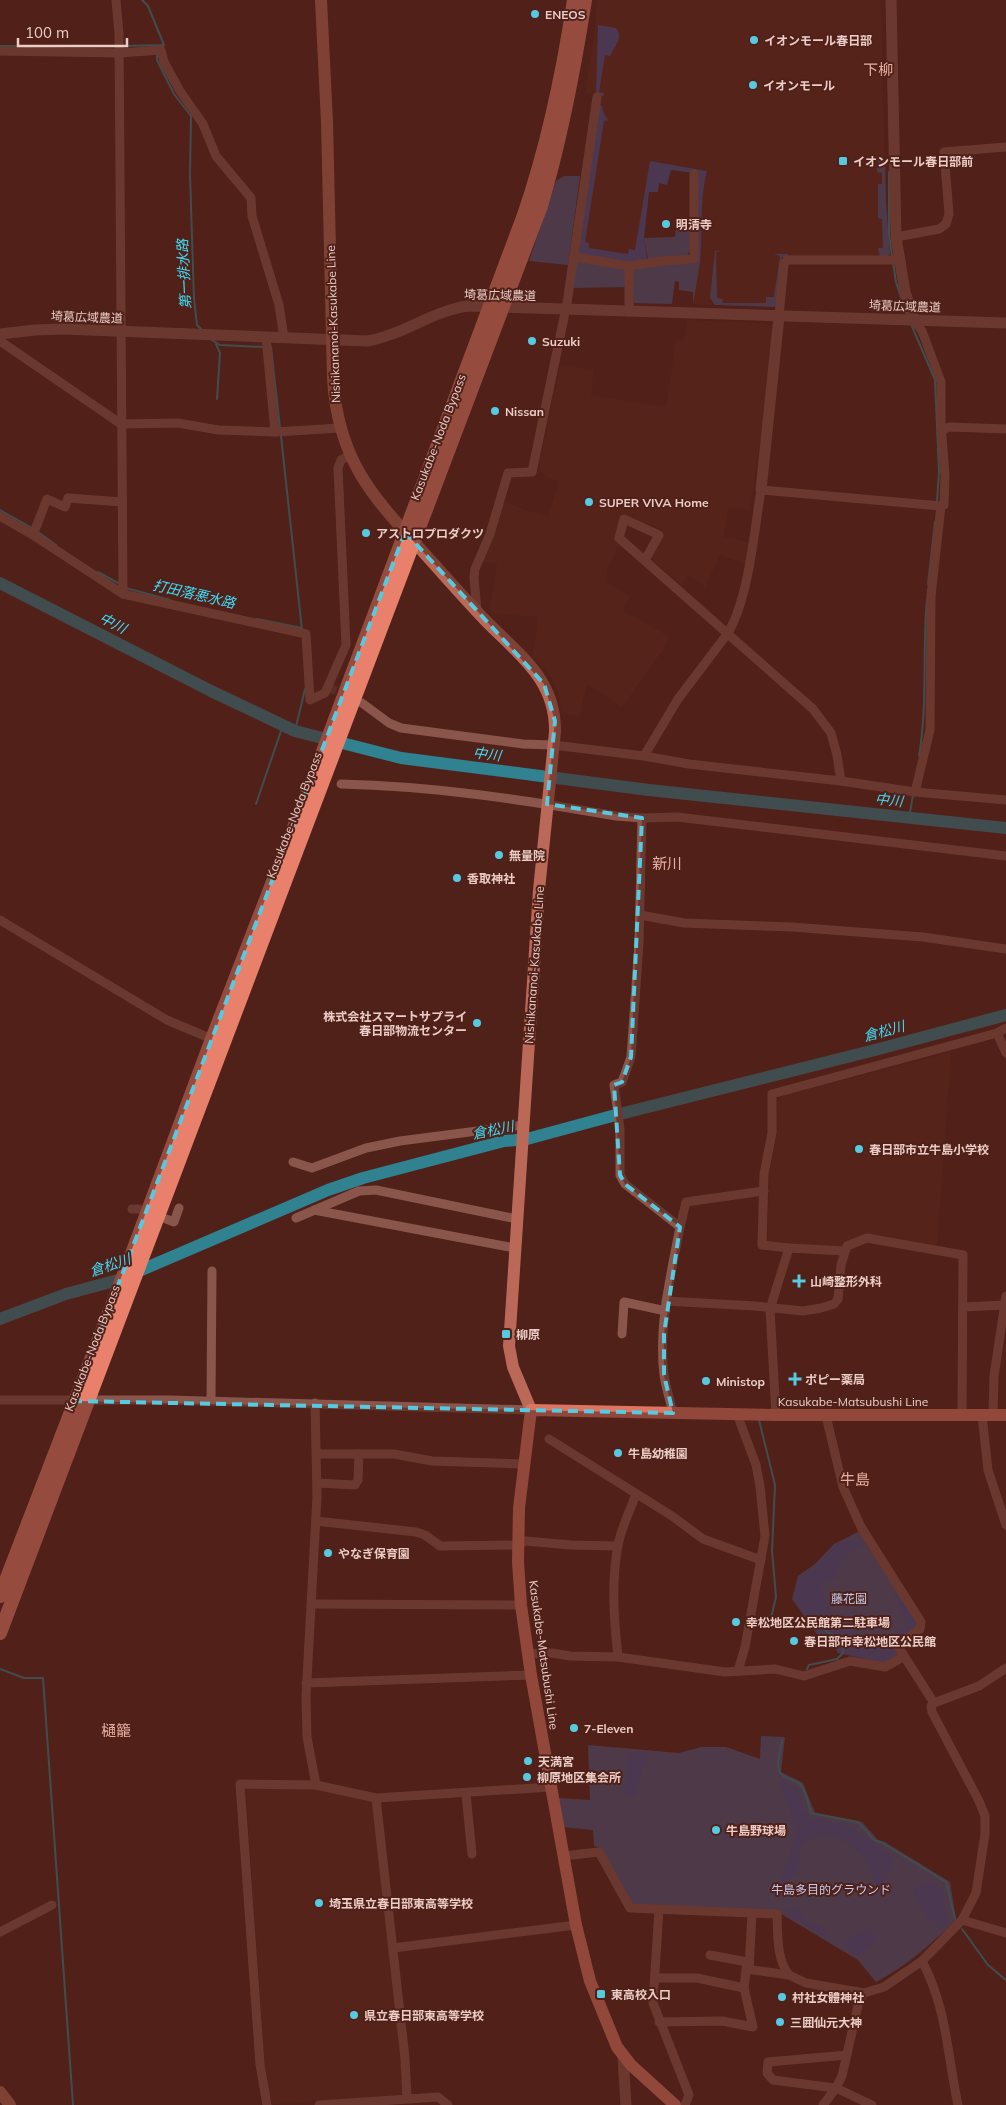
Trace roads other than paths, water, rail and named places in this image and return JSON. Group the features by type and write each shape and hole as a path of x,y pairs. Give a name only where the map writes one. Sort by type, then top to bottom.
{"highway":[{"name":"Kasukabe-Noda Bypass","path":"497,308 539,171 558,92 574,0"},
{"name":"Kasukabe-Noda Bypass","path":"0,1596 81,1401 127,1297 140,1249 212,1039 320,775 351,706 410,537 497,308 541,206 569,94 585,0"},
{"name":"Kasukabe-Noda Bypass","path":"0,1633 81,1401 113,1302 140,1249 320,775"}],"main road":[{"name":"Nishikananoi-Kasukabe Line","path":"321,0 328,122 334,396 340,428 350,455 367,487 477,611 526,661 544,684 554,712 553,748 547,800 517,1219"},
{"path":"517,1219 510,1357 531,1410"},
{"name":"Kasukabe-Matsubushi Line","path":"675,2105 623,2057 608,2029 590,1981 576,1925 531,1675 522,1605 518,1545 519,1508 531,1410 826,1416 994,1415"},
{"path":"0,2092 10,2105"}],"street":[{"path":"116,0 119,53 122,594"},
{"path":"891,0 898,260 904,292 915,321 922,331 941,382 941,424 943,430 945,476 944,506 941,506 931,596 930,730 915,792"},
{"path":"0,51 119,53 161,50 164,62 180,91 203,124 216,156 251,198 252,216 279,304 284,338"},
{"path":"477,611 475,569 490,534 508,473 532,472 566,310 597,97"},
{"path":"896,237 939,229 946,224 948,214 944,152 1006,147"},
{"path":"575,257 629,266 663,260 694,259 694,174"},
{"path":"644,756 678,699 728,633 740,607 761,490 784,264 787,260 898,260"},
{"path":"628,312 629,266"},
{"name":"埼葛広域農道","path":"0,334 35,330 333,341 378,339 399,333 438,313 468,306 1006,323"},
{"path":"266,338 275,432"},
{"path":"0,341 121,424 178,423 218,430 275,432 340,428"},
{"path":"943,430 949,427 1006,429"},
{"path":"0,516 33,535 122,594 306,634 310,700 325,693 346,645 338,468 341,460 350,455"},
{"path":"761,490 941,506"},
{"path":"33,535 47,499 65,507 68,498 122,502"},
{"path":"645,560 660,535 624,519 619,538 813,709 831,733 841,781"},
{"path":"351,706 401,728 553,748 644,756 689,764 841,781 915,792 1006,800"},
{"path":"341,784 399,785 547,800 642,818 677,817 1006,856"},
{"path":"642,818 640,916 631,1057 622,1082 614,1085 615,1106 620,1129 620,1175 625,1184 680,1227"},
{"path":"640,916 684,923 792,926 923,937 1006,949"},
{"path":"0,920 167,1020 212,1039"},
{"path":"845,1251 762,1245 764,1174 772,1133 772,1094 997,1033 1006,1028"},
{"path":"997,1033 1006,1053"},
{"path":"292,1162 312,1168 366,1148 522,1130"},
{"path":"296,1218 358,1191 376,1190 517,1219"},
{"path":"673,1413 664,1375 666,1301 686,1202 764,1191"},
{"path":"166,1219 174,1222 178,1208"},
{"path":"314,1210 515,1248"},
{"path":"666,1301 803,1311 834,1304 838,1299 840,1291 841,1264 847,1246 867,1238 963,1255 962,1415"},
{"path":"776,1415 770,1309 789,1248"},
{"path":"211,1401 212,1271"},
{"path":"963,1307 1005,1301 994,1376 994,1415 988,1470 1006,1525"},
{"path":"622,1334 624,1302 666,1311"},
{"path":"0,1400 211,1401 531,1410"},
{"path":"315,1403 317,1454 316,1521 306,1683 306,1723 316,1785"},
{"path":"737,1414 756,1465 765,1536 745,1647 738,1672"},
{"path":"826,1416 842,1487 861,1527 921,1622 920,1629 899,1644 903,1657 916,1672 934,1703"},
{"path":"549,1439 672,1516 703,1539 761,1560"},
{"path":"317,1454 394,1454 432,1461 524,1464"},
{"path":"317,1482 355,1485 358,1480 359,1454"},
{"path":"618,1657 612,1602 618,1546 636,1494"},
{"path":"316,1521 416,1532 425,1535 440,1546 518,1545 525,1541 571,1545 618,1546"},
{"path":"312,1604 522,1605"},
{"path":"528,1654 618,1657 725,1672 775,1669 804,1676 850,1661 885,1668 903,1657"},
{"path":"748,1969 789,1975 806,1983 864,1993 884,1987 922,1961 962,1920 976,1894 985,1834 985,1816 979,1800 932,1712 931,1706 934,1703 979,1686 1006,1668"},
{"path":"306,1683 531,1675"},
{"path":"267,2105 260,2064 240,1784 316,1785 376,1798 466,1794 551,1786"},
{"path":"466,1794 472,1854"},
{"path":"376,1798 407,2098"},
{"path":"564,1856 599,1852 630,1908 777,1914 778,1946 783,1967 789,1975"},
{"path":"0,1932 52,1904"},
{"path":"659,1909 653,2003 659,2022 690,2095 686,2105"},
{"path":"659,2022 722,2021 753,2026 744,1988 748,1969 752,1914"},
{"path":"962,1920 1006,1934"},
{"path":"393,1948 576,1925"},
{"path":"710,1955 747,1962 748,1969"},
{"path":"922,1961 933,1982 943,2014 958,2105"},
{"path":"654,1978 697,1978 744,1988"},
{"path":"824,2105 842,2076 859,2001 864,1993"},
{"path":"847,2055 768,2062 767,2073 773,2080 835,2088 872,2105"},
{"path":"623,2057 626,2105"},
{"path":"319,2105 438,2097 448,2105"}],"waterway":[{"name":"第一排水路","path":"122,46 164,45 148,6 142,0"},
{"path":"0,46 115,46"},
{"name":"第一排水路","path":"157,54 157,60 174,94 191,116 190,175 194,299 197,325 202,330"},
{"path":"889,172 889,234 892,257"},
{"path":"893,262 896,282 906,313"},
{"path":"911,324 935,380 939,471 937,502"},
{"name":"第一排水路","path":"212,340 220,345 263,347"},
{"path":"216,344 220,353 217,399"},
{"name":"第一排水路","path":"271,347 280,428"},
{"name":"第一排水路","path":"281,436 302,630"},
{"name":"打田落悪水路","path":"0,510 32,528"},
{"path":"928,584 935,522"},
{"name":"打田落悪水路","path":"38,532 56,545"},
{"name":"打田落悪水路","path":"98,572 120,584"},
{"name":"中川","path":"0,583 211,691 295,731 401,758 649,790 1006,828"},
{"name":"打田落悪水路","path":"126,588 170,600"},
{"path":"919,756 924,697 927,599"},
{"name":"打田落悪水路","path":"257,619 302,628"},
{"name":"打田落悪水路","path":"295,731 305,689"},
{"path":"256,804 283,725"},
{"path":"909,818 913,795"},
{"name":"倉松川","path":"0,1319 66,1294 118,1280 328,1190 363,1178 504,1141 527,1139 1006,1015"},
{"path":"759,1420 775,1485 772,1551 776,1597 771,1618 800,1617 844,1639 843,1653 837,1659 809,1665 807,1669"},
{"path":"0,1669 24,1678 43,1678 73,2105"},
{"path":"782,1741 778,1768 782,1775 800,1784 811,1813 858,1822 874,1840 881,1842 946,1882 955,1918"},
{"path":"962,1929 988,1965 1006,1980"}],"tunnel":[{"path":"328,687 349,697"}],"place":[{"name":"ENEOS","path":"535,14"},
{"name":"イオンモール春日部","path":"754,40"},
{"name":"イオンモール","path":"753,85"},
{"name":"イオンモール春日部前","path":"843,161"},
{"name":"明清寺","path":"666,224"},
{"name":"Suzuki","path":"532,341"},
{"name":"Nissan","path":"495,411"},
{"name":"SUPER VIVA Home","path":"589,502"},
{"name":"アストロプロダクツ","path":"366,533"},
{"name":"無量院","path":"499,855"},
{"name":"香取神社","path":"457,878"},
{"name":"株式会社スマートサプライ 春日部物流センター","path":"477,1023"},
{"name":"春日部市立牛島小学校","path":"859,1149"},
{"name":"山崎整形外科","path":"799,1281"},
{"name":"柳原","path":"506,1334"},
{"name":"ポピー薬局","path":"795,1379"},
{"name":"Ministop","path":"706,1381"},
{"name":"牛島幼稚園","path":"618,1453"},
{"name":"やなぎ保育園","path":"328,1553"},
{"name":"幸松地区公民館第二駐車場","path":"736,1622"},
{"name":"春日部市幸松地区公民館","path":"794,1641"},
{"name":"7-Eleven","path":"574,1728"},
{"name":"天満宮","path":"528,1761"},
{"name":"柳原地区集会所","path":"527,1777"},
{"name":"牛島野球場","path":"716,1830"},
{"name":"埼玉県立春日部東高等学校","path":"319,1903"},
{"name":"東高校入口","path":"601,1994"},
{"name":"村社女體神社","path":"782,1997"},
{"name":"県立春日部東高等学校","path":"354,2015"},
{"name":"三囲仙元大神","path":"780,2022"}],"district":[{"name":"下柳","path":"878,69"},
{"name":"新川","path":"667,863"},
{"name":"牛島","path":"855,1479"},
{"name":"樋籠","path":"116,1730"}],"park label":[{"name":"藤花園","path":"849,1598"},
{"name":"牛島多目的グラウンド","path":"831,1889"}]}
